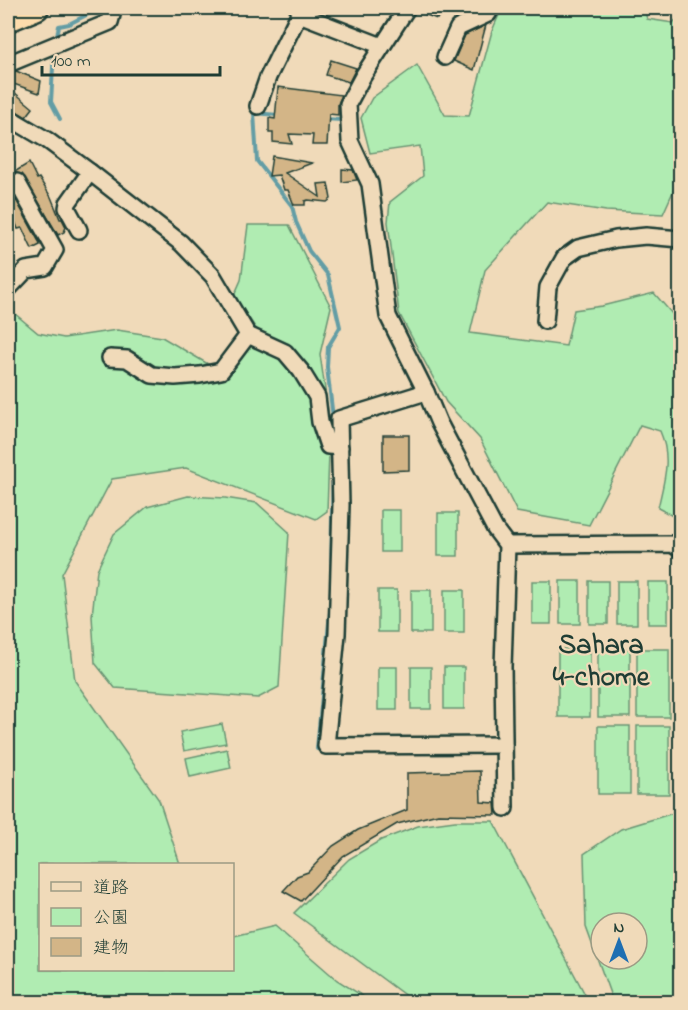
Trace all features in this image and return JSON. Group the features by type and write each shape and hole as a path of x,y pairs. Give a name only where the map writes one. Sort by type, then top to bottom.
{"highway":[{"path":"8,12 19,8"},
{"path":"8,20 37,8"}],"street":[{"path":"8,64 110,22 111,8"},
{"path":"407,8 348,104 350,141 370,184 388,316 439,423 495,530 507,545 503,667 505,808"},
{"path":"445,57 458,28 488,14 490,8"},
{"path":"258,106 268,76 299,14 382,46"},
{"path":"8,117 46,140 90,172 181,243 213,276 248,335 285,352 301,371 317,397 320,422 328,446 340,447"},
{"path":"79,230 67,208 68,203 90,172"},
{"path":"8,289 26,270 45,267 55,250 17,182"},
{"path":"545,321 549,287 564,258 578,248 616,239 646,236 681,239"},
{"path":"110,358 128,359 152,375 175,377 200,375 221,371 248,335"},
{"path":"426,392 339,419 341,505 337,634 326,746 504,745"},
{"path":"507,545 672,544 681,549"}],"green space":[{"path":"502,8 644,8 647,19 673,23 680,15 680,176 663,214 606,211 547,202 485,270 470,333 566,346 574,310 602,306 654,293 680,323 680,520 658,508 666,460 664,441 660,431 640,425 589,525 517,512 480,439 446,402 399,313 388,222 390,202 423,176 420,146 370,153 361,118 372,98 417,65 445,115 469,116 492,31"},
{"path":"248,225 289,225 331,307 320,354 330,425 327,511 316,519 186,468 112,479 62,574 75,681 159,800 180,863 39,863 39,971 234,971 234,936 275,926 337,980 372,1002 8,1002 8,308 38,333 64,338 117,330 162,337 213,367 257,330 234,296 241,280"},
{"path":"188,496 257,503 289,532 279,687 258,698 115,688 95,663 92,616 97,570 114,534 147,507"},
{"path":"381,510 400,510 400,552 381,552"},
{"path":"438,513 458,513 458,556 438,556"},
{"path":"532,581 551,581 551,624 532,624"},
{"path":"560,581 580,581 580,624 560,624"},
{"path":"589,581 608,581 608,624 589,624"},
{"path":"617,581 637,581 637,624 617,624"},
{"path":"648,582 668,582 668,624 648,624"},
{"path":"378,590 397,590 397,632 378,632"},
{"path":"411,590 431,590 431,633 411,633"},
{"path":"444,590 464,590 464,633 444,633"},
{"path":"558,649 590,649 590,717 558,717"},
{"path":"598,649 630,649 630,717 598,717"},
{"path":"637,649 669,649 669,717 637,717"},
{"path":"378,667 397,667 397,710 378,710"},
{"path":"411,667 431,667 431,709 411,709"},
{"path":"444,667 464,667 464,709 444,709"},
{"path":"222,724 226,743 184,751 180,732"},
{"path":"598,726 630,726 630,794 598,794"},
{"path":"637,726 669,726 669,794 637,794"},
{"path":"227,749 231,768 190,777 186,758"},
{"path":"680,811 680,1002 613,1002 602,971 649,971 649,911 589,911 589,935 586,927 584,854 621,829"},
{"path":"455,821 493,821 589,1002 414,1002 294,913 349,859 381,840 418,826"}],"building":[{"path":"417,8 443,8 437,19 416,11"},
{"path":"486,25 474,70 454,61 465,35"},
{"path":"331,60 356,68 349,82 326,75"},
{"path":"16,71 41,81 39,93 8,82 8,74"},
{"path":"8,87 33,108 26,117 8,106"},
{"path":"278,87 342,95 338,104 338,115 329,114 327,145 312,145 313,135 289,134 292,144 273,142 273,133 269,133 269,118 275,119"},
{"path":"272,156 312,163 285,173 320,197 318,184 328,183 331,199 327,202 308,200 305,201 305,205 294,205 288,190 284,190 279,175 269,176"},
{"path":"29,163 37,179 39,178 51,197 66,227 64,232 58,235 22,174 13,173 8,181 8,176"},
{"path":"342,169 353,170 357,180 342,182"},
{"path":"16,200 40,245 32,249 22,228 18,229 8,212"},
{"path":"383,435 409,435 409,470 383,471"},
{"path":"480,771 481,802 495,803 496,815 438,814 397,824 343,856 301,901 283,891 297,876 308,872 333,846 358,830 407,810 407,773"}],"waterway":[{"path":"56,40 59,26 69,24 100,8"},
{"path":"54,50 51,102 60,119"},
{"path":"278,115 254,113 257,161 292,206 296,222 309,251 328,275 340,327 328,347 327,367 333,418"},
{"path":"324,119 342,120"},
{"path":"331,577 333,459"},
{"path":"317,749 330,612"}],"district":[{"name":"Sahara 4-chome","path":"601,659"}]}
